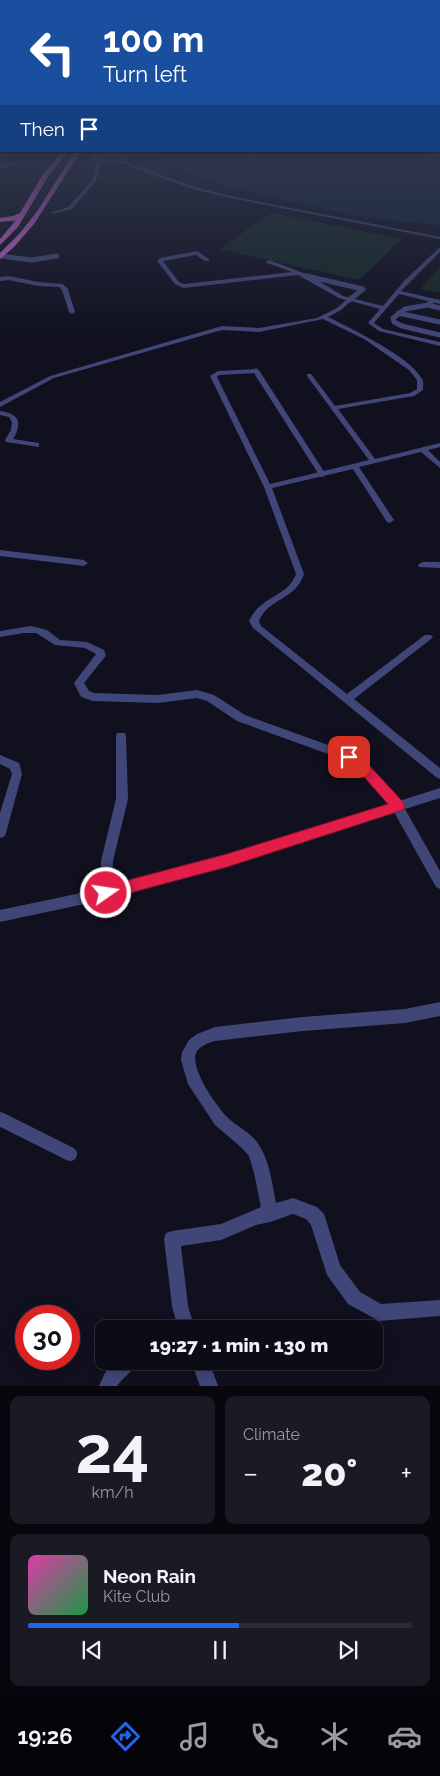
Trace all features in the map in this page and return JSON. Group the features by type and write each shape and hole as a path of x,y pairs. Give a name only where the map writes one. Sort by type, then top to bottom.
{"highway":[{"path":"2,240 19,222 26,209"},
{"path":"0,257 28,230 43,209"},
{"path":"0,221 23,214"},
{"path":"19,222 39,216"},
{"path":"19,222 28,230"},
{"path":"0,231 2,240"}],"street":[{"path":"54,213 68,209"},
{"path":"289,209 440,238"},
{"path":"0,221 19,222"},
{"path":"440,249 406,282 371,323 375,327 440,344"},
{"path":"207,260 198,253 162,258 160,261 172,278 183,286 299,273"},
{"path":"269,262 307,276 334,294 349,300 385,308"},
{"path":"0,279 9,278 38,284 61,285 65,289 72,312"},
{"path":"398,292 440,302"},
{"path":"0,405 52,377 222,328 259,330 323,317 339,309 349,300"},
{"path":"323,317 366,338 411,369 420,380 420,390 412,395 334,408"},
{"path":"256,371 218,373 213,376 268,487 300,574 296,586 260,610 254,621 258,628 440,774"},
{"path":"309,375 373,461"},
{"path":"0,413 16,419 9,440 36,446"},
{"path":"268,487 440,445"},
{"path":"422,450 440,466"},
{"path":"355,466 390,520"},
{"path":"0,553 84,562"},
{"path":"422,565 440,565"},
{"path":"0,634 34,628 49,634 62,644 84,644 98,650 102,656 79,683 84,694 93,696 158,698 197,694 210,698 241,718 349,757 362,766 398,806 440,883"},
{"path":"347,699 428,636"},
{"path":"106,893 108,854 122,799 121,736"},
{"path":"0,759 16,766 17,774 0,833"},
{"path":"0,916 106,893 227,860 440,793"},
{"path":"270,1214 259,1162 253,1150 244,1138 223,1123 194,1082 188,1070 187,1055 194,1044 204,1037 215,1034 303,1024 405,1016 440,1009"},
{"path":"184,1320 180,1306 172,1239 221,1232 293,1206 311,1213 318,1220 334,1269 354,1298 379,1313 440,1308"},
{"path":"108,1386 109,1381 119,1370"},
{"path":"203,1370 209,1386"}],"lane":[{"path":"0,257 31,260 57,256"},
{"path":"307,276 363,289 349,300"},
{"path":"428,305 433,300"},
{"path":"440,308 428,305 398,313 393,318 394,322 402,326 440,335"},
{"path":"398,313 440,322"},
{"path":"256,371 322,474"},
{"path":"0,1119 70,1154"}],"green space":[{"path":"271,213 402,239 359,280 219,249"},
{"path":"440,267 440,293 420,289"}],"water":[{"path":"324,209 440,209 440,225 362,217"}],"route":[{"path":"106,893 227,860 398,806 362,766 349,757"}]}
